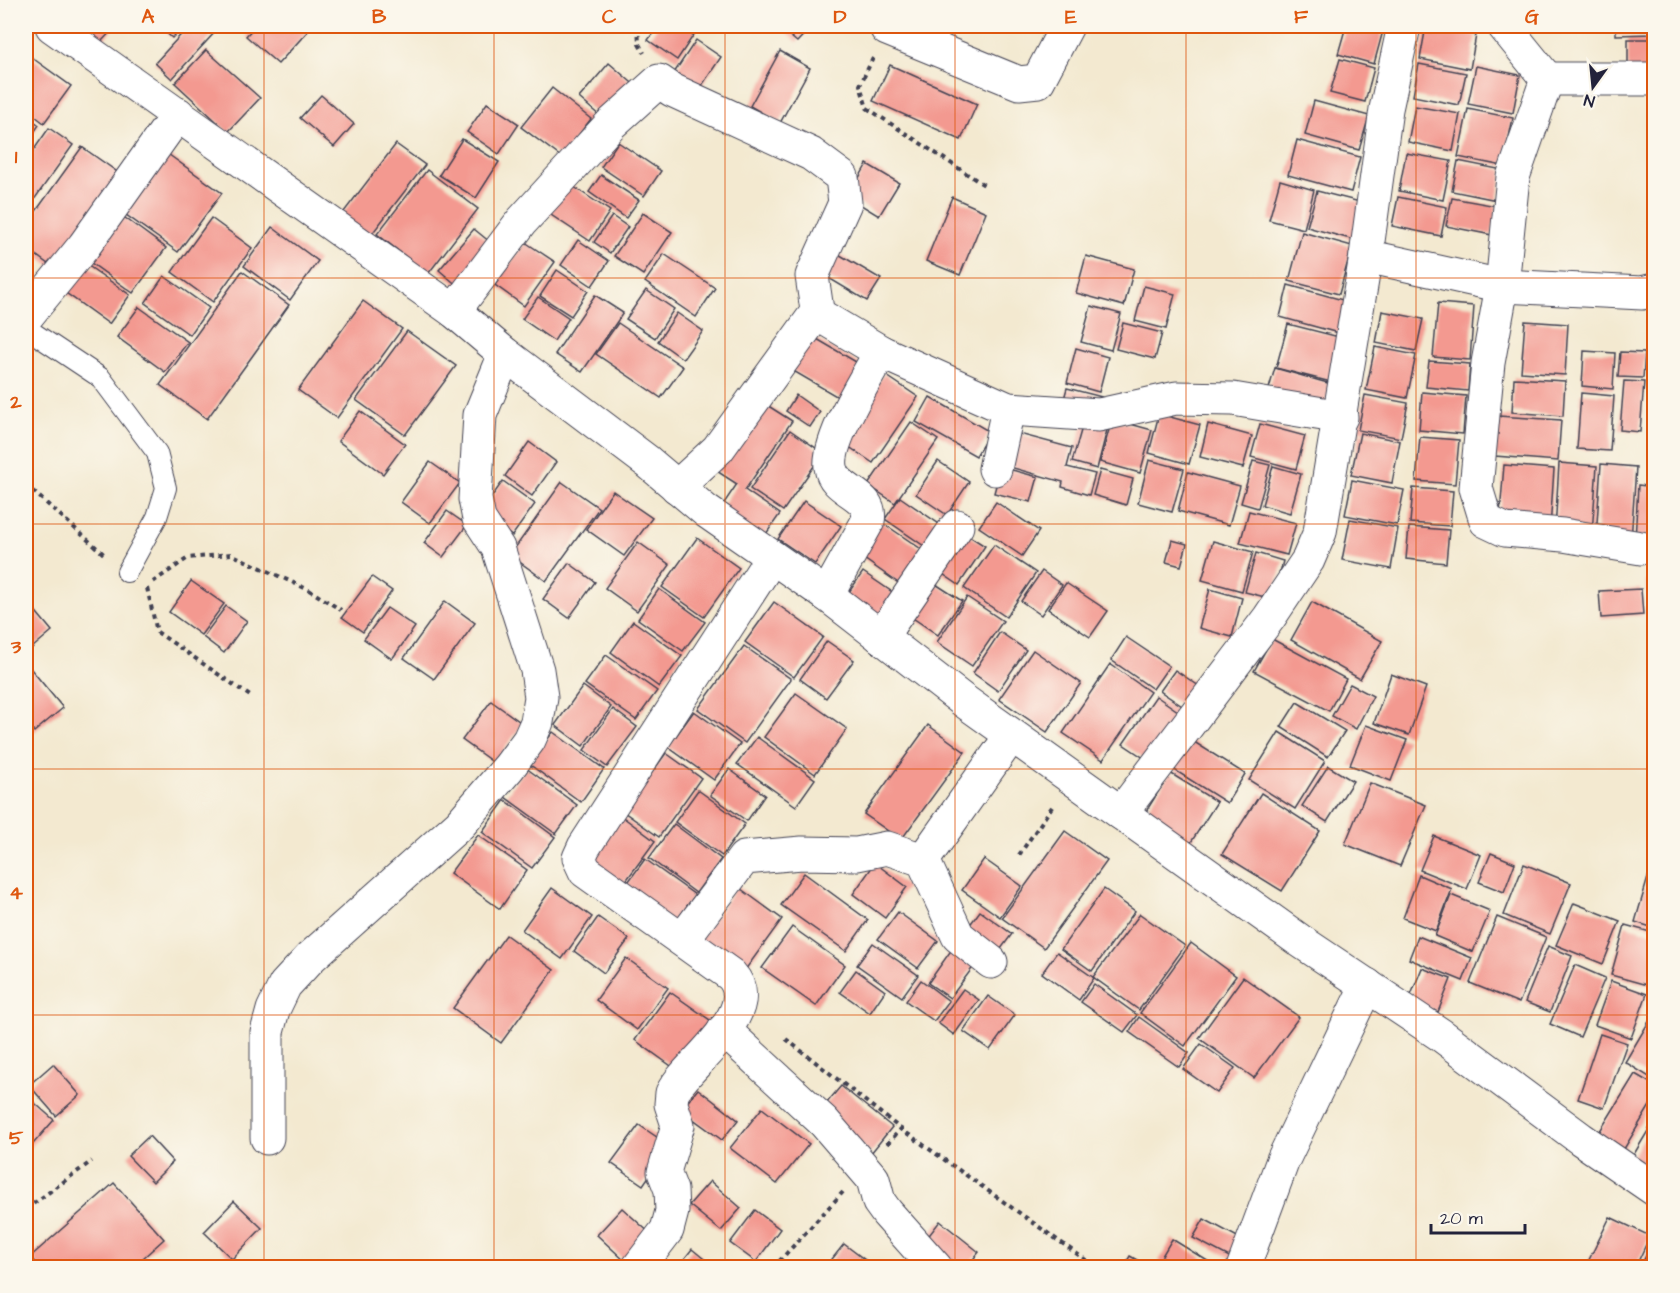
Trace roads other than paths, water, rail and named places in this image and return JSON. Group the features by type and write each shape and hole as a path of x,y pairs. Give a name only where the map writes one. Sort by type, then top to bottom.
{"street":[{"path":"52,26 454,311 505,354 677,487 827,595 1011,736 1441,1035 1581,1139 1654,1189"},
{"path":"888,27 1019,83 1038,81 1067,26"},
{"path":"1121,813 1262,627 1308,560 1320,532 1341,417 1386,109 1404,26"},
{"path":"1504,26 1547,79"},
{"path":"1547,79 1654,79"},
{"path":"1547,79 1513,177 1502,286 1485,386 1476,488 1481,512 1486,521 1505,530 1563,535 1641,548"},
{"path":"454,311 528,214 611,124 659,81 672,90 812,154 842,177 844,202 812,276 818,317"},
{"path":"26,317 84,246 178,114"},
{"path":"1366,256 1502,286 1642,293 1654,290"},
{"path":"818,317 881,352 1008,409 1099,416 1176,398 1233,399 1341,417"},
{"path":"677,487 718,449 812,320 818,317"},
{"path":"827,595 868,521 870,511 867,503 836,479 831,469 831,456 852,401 881,352"},
{"path":"267,1138 267,1032 273,1010 285,985 311,957 460,824 516,758 529,740 537,722 541,697 537,670 498,548 479,519 475,499 476,435 480,415 505,354"},
{"path":"995,469 1008,409"},
{"path":"881,638 957,526"},
{"path":"638,1268 667,1230 672,1211 671,1190 664,1172 678,1125 671,1104 672,1093 724,1030 740,1003 737,982 683,939 585,871 581,867 579,858 590,837 772,557"},
{"path":"923,860 1011,736"},
{"path":"683,939 744,858 802,853 857,854 887,848 923,860 958,936 991,962"},
{"path":"1243,1268 1283,1160 1366,985"},
{"path":"724,1030 789,1087 865,1168 878,1189 879,1202 887,1214 936,1268"}],"lane":[{"path":"26,328 101,378 157,453 166,488 157,517 127,572"}]}
